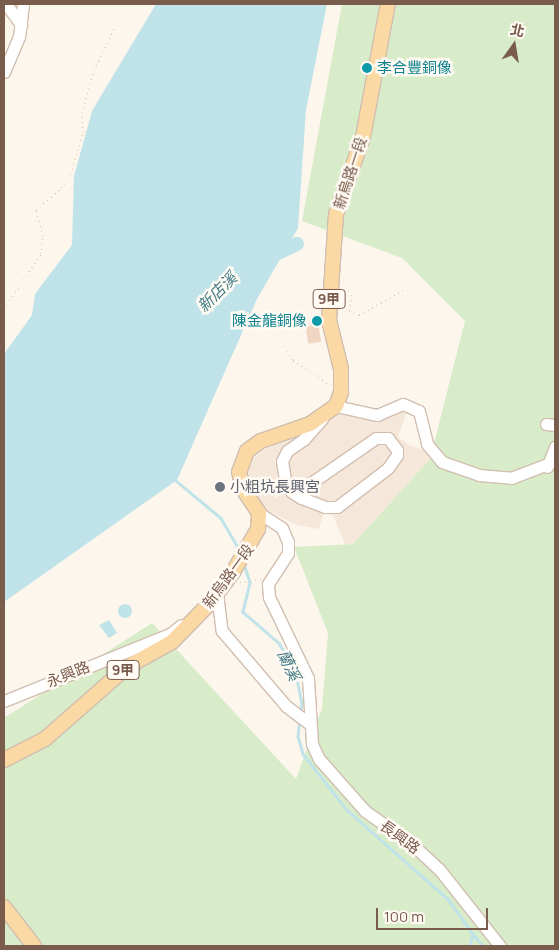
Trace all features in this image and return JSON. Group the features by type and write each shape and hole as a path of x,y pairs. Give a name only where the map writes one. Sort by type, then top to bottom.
{"main road":[{"name":"新烏路一段","path":"336,406 341,392 341,369 329,320 330,280 336,214 363,137 388,4"},
{"path":"259,513 243,489 239,472 247,451 261,440 310,424 336,406"},
{"name":"新烏路一段","path":"4,760 45,739 127,666 172,642 235,577 256,536 259,513"},
{"path":"4,907 34,946"}],"street":[{"path":"6,4 21,25"},
{"path":"4,72 21,25 23,4"},
{"path":"336,406 377,414 403,404 419,412 427,444 442,462 480,475 511,478 551,464 555,447"},
{"path":"295,494 376,438 388,438 397,450 388,468 337,507 325,507 295,494 284,480 284,455 317,427 324,415"},
{"name":"長興路","path":"259,513 282,528 288,542 288,553 268,584 277,618 305,670 312,712 307,723 312,744 332,775 365,811 413,845 439,869 500,946"},
{"path":"213,598 222,631 292,711 307,723"},
{"name":"永興路","path":"4,701 170,634 194,610 213,598"}],"path":[{"path":"4,309 41,254 43,236 36,210 61,188 71,174 83,132 82,113 94,70 116,25"},
{"path":"330,280 344,282 352,295 349,310 359,315 407,288"},
{"path":"281,342 293,360 341,392"},
{"path":"235,577 265,578"}],"shaded area":[{"path":"401,409 406,414 398,437 409,445 425,451 430,459 353,544 345,544 333,515 323,514 319,529 297,525 264,509 249,490 246,464 267,448 322,429 337,411"}],"green space":[{"path":"342,4 555,4 555,946 4,946 4,718 152,623 296,779 322,708 328,633 294,547 353,544 430,459 465,321 402,258 302,221"}],"water":[{"name":"新店溪","path":"156,4 327,4 306,110 298,228 257,299 177,480 4,602 4,354 32,315 35,294 72,245 74,176 92,111"},
{"path":"122,604 128,604 132,611 128,618 122,618 118,614 118,608"},
{"path":"109,620 117,633 109,638 99,625"}],"building":[{"path":"318,322 321,342 308,344 305,324"}],"waterway":[{"path":"270,257 297,244"},
{"name":"蘭溪","path":"174,479 221,518 240,551"},
{"name":"蘭溪","path":"244,564 250,583 243,612 279,643 295,670 302,702 301,712"},
{"name":"蘭溪","path":"300,720 298,736 303,754 347,810 448,899 473,934 470,946"},
{"path":"473,934 483,946"}],"place":[{"name":"李合豐銅像","path":"367,68"},
{"name":"陳金龍銅像","path":"317,321"},
{"name":"小粗坑長興宮","path":"220,487"}]}
